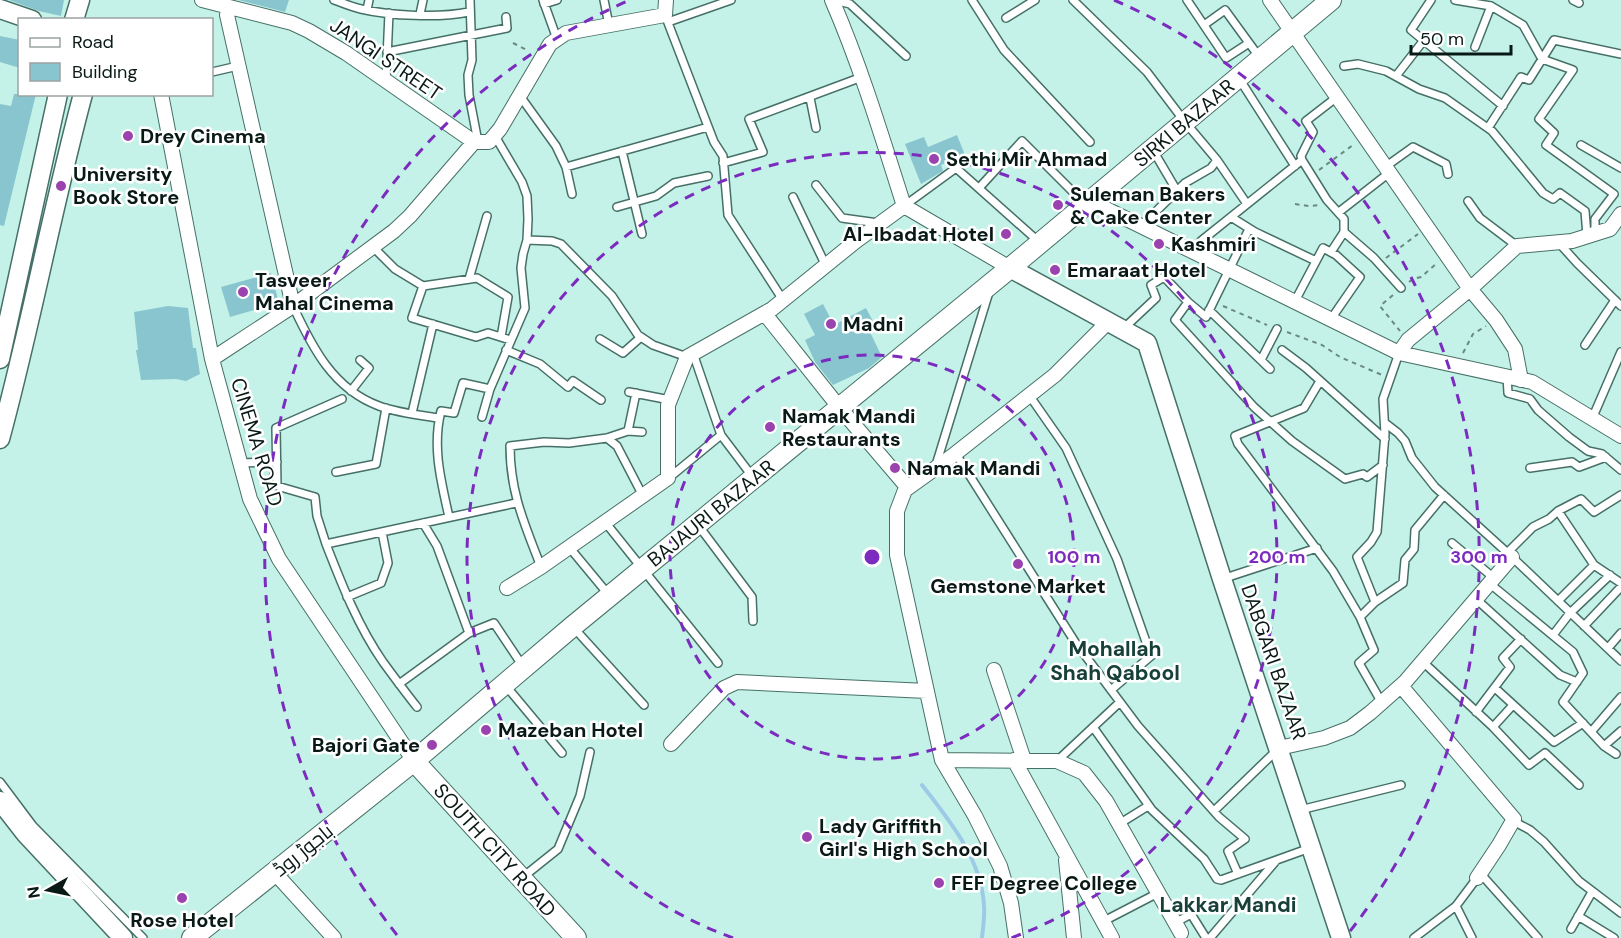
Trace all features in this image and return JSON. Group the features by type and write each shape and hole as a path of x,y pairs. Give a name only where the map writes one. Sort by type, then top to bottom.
{"main road":[{"name":"SIRKI BAZAAR","path":"1010,268 1331,0"},
{"name":"BAJAURI BAZAAR","path":"414,761 609,596 1010,268"},
{"name":"باجوڑ روڈ","path":"192,938 414,761"},
{"name":"SOUTH CITY ROAD","path":"414,761 576,938"}],"street":[{"path":"76,18 80,0"},
{"name":"JANGI STREET","path":"201,0 232,5 309,31 476,142"},
{"path":"212,359 293,306 373,247 410,216 476,142 489,142 501,129 550,44 566,33 609,25 666,19 666,0"},
{"path":"1270,0 1470,289 1496,320 1515,349 1521,380"},
{"path":"832,2 862,77 904,206 1010,268"},
{"path":"232,5 227,15 293,306"},
{"path":"0,9 26,18"},
{"path":"21,352 2,351 58,96"},
{"path":"0,439 64,164 82,96"},
{"name":"CINEMA ROAD","path":"161,96 212,359 250,499 279,559 414,761"},
{"path":"1088,203 1141,226 1400,353 1532,382 1621,436"},
{"path":"507,588 541,567 668,478 668,405 690,355 765,314 904,206"},
{"path":"1400,353 1408,340 1470,289 1517,246 1572,242 1610,229 1621,214"},
{"name":"DABGARI BAZAAR","path":"1010,268 1147,343 1222,579 1341,938"},
{"path":"765,314 839,408 908,488"},
{"path":"1016,938 1011,903 1000,866 975,816 942,760 897,555 897,511 901,496 908,488 956,454 1115,326"},
{"path":"1279,748 1324,738 1350,728 1382,703 1423,662 1492,581 1509,555"},
{"path":"994,670 1019,760 1065,855 1112,938"},
{"path":"671,744 724,688 737,682 927,691"},
{"path":"1401,686 1514,819 1500,845 1479,875"},
{"path":"942,760 1057,761 1084,773 1106,801 1178,928"},
{"path":"0,801 123,938"},
{"path":"1065,855 1074,938"},
{"path":"275,873 334,938"}],"lane":[{"path":"334,0 367,10 389,13 448,16 469,12"},
{"path":"367,10 369,0"},
{"path":"420,14 423,0"},
{"path":"470,0 472,60 468,75 476,142"},
{"path":"557,0 543,2 557,39"},
{"path":"604,0 609,25"},
{"path":"731,0 666,19 714,142 723,156 728,215 783,300"},
{"path":"972,0 1004,50 1090,142"},
{"path":"1006,18 1035,0"},
{"path":"1073,0 1147,72 1217,160 1247,204"},
{"path":"1187,0 1226,58 1249,43"},
{"path":"1431,0 1412,30 1503,106"},
{"path":"1455,0 1491,6 1523,25 1542,59 1573,70 1539,119 1554,133 1546,145 1614,194 1595,219 1591,235"},
{"path":"832,2 850,4 906,56"},
{"path":"1475,47 1491,6"},
{"path":"1204,25 1226,10 1261,59"},
{"path":"386,81 389,13"},
{"path":"387,51 507,28 506,17"},
{"path":"1396,76 1424,40"},
{"path":"1488,128 1521,77 1529,80 1554,40 1621,54"},
{"path":"1344,66 1358,64 1386,71 1419,89 1445,98 1488,128 1544,194 1554,199 1560,193 1585,211 1591,235"},
{"path":"213,72 238,66"},
{"path":"723,163 763,152 748,119 862,77"},
{"path":"1238,78 1295,166"},
{"path":"520,96 556,146 566,166 572,194"},
{"path":"810,98 816,128"},
{"path":"1330,252 1344,232 1344,219 1327,200 1301,156 1313,132 1306,121 1337,98"},
{"path":"566,166 708,127"},
{"path":"482,417 490,389 525,308 521,268 527,240 527,196 522,182 494,136"},
{"path":"979,188 1022,141 1088,203"},
{"path":"1581,145 1621,168"},
{"path":"1339,212 1413,147 1446,164 1448,174"},
{"path":"1152,149 1177,191"},
{"path":"622,151 642,234"},
{"path":"1141,226 1185,183 1211,168 1217,160"},
{"path":"1193,251 1202,241 1302,160"},
{"path":"904,206 956,168 1040,243"},
{"path":"617,207 656,196 674,183 708,176"},
{"path":"816,185 842,218 880,223"},
{"path":"793,197 826,266"},
{"path":"1468,201 1480,218 1517,246"},
{"path":"469,279 487,216"},
{"path":"1231,217 1249,229 1316,261"},
{"path":"1115,326 1156,298 1151,285 1164,277 1206,317 1249,229"},
{"path":"1344,232 1379,263 1401,288"},
{"path":"527,240 552,241 567,249 612,296 624,316 642,337 653,345 690,355 721,435 754,478"},
{"path":"1559,243 1618,303 1585,345"},
{"path":"373,247 395,269 423,286 477,278 508,297 501,337"},
{"path":"1295,302 1323,248 1360,277 1331,319"},
{"path":"934,470 993,282"},
{"path":"423,286 412,318 476,337 489,333 510,340"},
{"path":"1188,302 1175,320 1248,401 1292,441 1346,479 1363,474 1367,477 1383,465"},
{"path":"293,306 309,341 333,376 356,395 386,408 439,418"},
{"path":"1209,310 1270,369"},
{"path":"412,414 433,324"},
{"path":"1261,360 1277,329"},
{"path":"600,339 623,353 630,350 642,337"},
{"path":"506,350 540,364 568,387 573,381 601,400"},
{"path":"1282,350 1385,439"},
{"path":"1592,419 1621,352"},
{"path":"1375,602 1357,557 1377,532 1385,439 1383,399 1400,353"},
{"path":"351,391 369,368 360,360"},
{"path":"1506,376 1508,393 1530,399 1538,410 1569,437 1588,451 1602,454 1621,471"},
{"path":"1320,381 1304,408 1235,435 1238,444 1333,571 1360,617 1374,650 1359,663 1382,703"},
{"path":"449,517 438,466 436,437 441,411 454,413 463,383 490,389"},
{"path":"628,431 632,392 670,400"},
{"path":"1029,395 1066,448 1116,559 1152,656 1111,690"},
{"path":"342,399 276,428 277,486 315,497 317,516 347,597 367,636 417,707"},
{"path":"336,472 376,464 386,408"},
{"path":"1385,423 1405,441 1412,458 1428,480 1620,658"},
{"path":"541,567 516,503 510,446 544,442 569,443 607,438 628,431 642,432"},
{"path":"668,478 721,435"},
{"path":"607,438 618,446 643,496"},
{"path":"956,454 1075,642 1138,726 1214,811 1245,839 1228,851 1238,874"},
{"path":"1530,468 1572,462 1579,467 1606,457"},
{"path":"240,463 277,462"},
{"path":"1360,617 1375,602 1403,583 1405,560 1414,549 1415,530 1444,495"},
{"path":"1509,555 1533,527 1549,519 1558,511 1581,499 1594,512 1621,495"},
{"path":"326,544 516,503"},
{"path":"1558,511 1594,565 1621,585 1584,626"},
{"path":"605,522 718,663"},
{"path":"423,523 437,546 470,633"},
{"path":"698,524 752,597 753,621"},
{"path":"347,597 381,583 388,563 382,532"},
{"path":"1452,543 1573,652 1583,673 1563,702 1604,746 1616,754"},
{"path":"569,547 609,596"},
{"path":"1222,579 1317,548"},
{"path":"1557,601 1594,565"},
{"path":"1553,635 1570,613 1610,575"},
{"path":"1476,599 1560,675 1577,682"},
{"path":"399,684 470,633 494,623 524,667"},
{"path":"573,626 644,705"},
{"path":"1608,648 1621,633"},
{"path":"1476,712 1510,667 1503,658 1521,639"},
{"path":"1423,662 1493,727 1529,765 1545,753 1579,785"},
{"path":"504,683 562,753"},
{"path":"1495,688 1554,742 1582,723"},
{"path":"1591,732 1621,697"},
{"path":"1057,761 1120,702"},
{"path":"1493,727 1513,705"},
{"path":"1092,727 1148,806 1204,859 1217,879 1238,874 1312,847"},
{"path":"1604,746 1621,731"},
{"path":"1214,811 1279,748"},
{"path":"521,879 558,849 580,796 590,752"},
{"path":"0,783 41,834 143,938"},
{"path":"1300,810 1401,785"},
{"path":"1119,824 1148,806"},
{"path":"1513,821 1544,842 1579,881 1621,913"},
{"path":"1178,928 1191,914 1208,938 1276,860"},
{"path":"1416,937 1456,906 1479,875 1538,938"},
{"path":"1571,929 1592,892"},
{"path":"1102,922 1158,893"},
{"path":"1456,906 1472,938"},
{"path":"1578,916 1614,938"}],"path":[{"path":"513,43 542,59"},
{"path":"1312,175 1364,137"},
{"path":"1295,204 1310,206 1332,204"},
{"path":"1379,263 1428,227"},
{"path":"1214,301 1277,329 1322,345 1340,357 1390,378"},
{"path":"1455,365 1462,357 1473,334 1496,320"}],"building":[{"path":"9,0 64,0 61,16"},
{"path":"238,0 289,0 285,12"},
{"path":"0,36 18,40 18,67 0,62"},
{"path":"14,94 36,96 4,226 0,225 0,104 11,106"},
{"path":"957,135 965,155 941,165 943,171 921,184 905,144 924,137 928,147"},
{"path":"271,273 279,303 230,317 221,287"},
{"path":"823,304 834,325 866,308 876,327 869,330 882,357 869,368 833,385 815,362 805,340 815,335 804,314"},
{"path":"168,306 188,308 193,348 196,348 200,374 186,381 141,380 136,350 138,350 134,312"}],"waterway":[{"path":"922,785 962,840 977,871 984,905 982,938"}],"place":[{"name":"Drey Cinema","path":"128,136"},
{"name":"Sethi Mir Ahmad","path":"934,159"},
{"name":"University Book Store","path":"61,186"},
{"name":"Suleman Bakers & Cake Center","path":"1058,205"},
{"name":"Al-Ibadat Hotel","path":"1006,234"},
{"name":"Kashmiri","path":"1159,244"},
{"name":"Emaraat Hotel","path":"1055,270"},
{"name":"Tasveer Mahal Cinema","path":"243,292"},
{"name":"Madni","path":"831,324"},
{"name":"Namak Mandi Restaurants","path":"770,427"},
{"name":"Namak Mandi","path":"895,468"},
{"name":"Gemstone Market","path":"1018,564"},
{"name":"Mazeban Hotel","path":"486,730"},
{"name":"Bajori Gate","path":"432,745"},
{"name":"Lady Griffith Girl's High School","path":"807,837"},
{"name":"FEF Degree College","path":"939,883"},
{"name":"Rose Hotel","path":"182,898"}],"district":[{"name":"Mohallah Shah Qabool","path":"1115,661"},
{"name":"Lakkar Mandi","path":"1228,905"}]}
